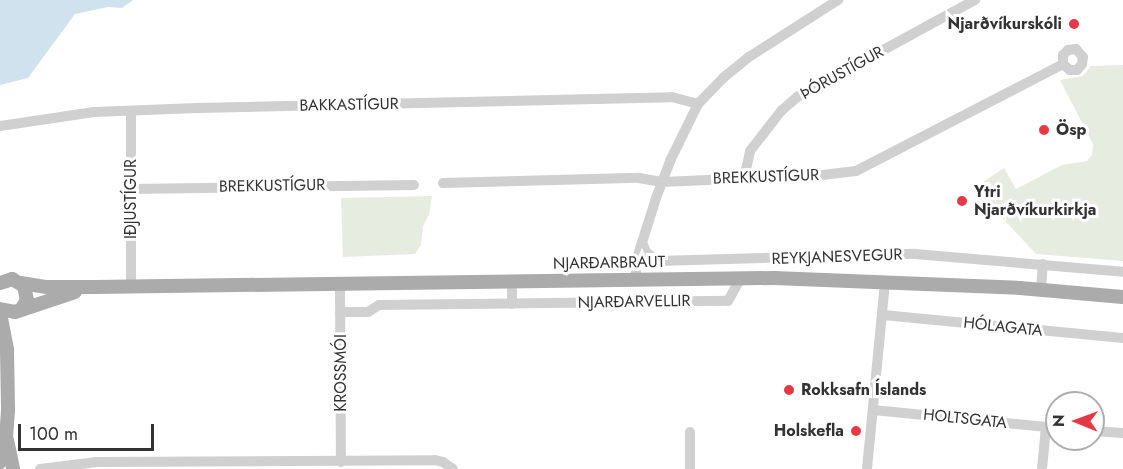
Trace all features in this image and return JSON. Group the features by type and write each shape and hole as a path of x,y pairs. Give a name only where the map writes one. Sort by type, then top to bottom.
{"main road":[{"name":"NJARÐARBRAUT","path":"1,282 12,279 21,283 47,287 94,287 741,278 1041,290 1123,297"},
{"path":"13,469 6,438 4,410 8,350 20,309 27,295 21,283"},
{"name":"NJARÐARBRAUT","path":"0,311 20,309 94,287"},
{"path":"0,311 8,350"},
{"path":"0,462 6,438"}],"street":[{"path":"635,279 642,242 662,182 698,104 723,78 749,57 838,0"},
{"name":"ÞÓRUSTÍGUR","path":"744,178 750,151 781,111 797,97 975,0"},
{"name":"BREKKUSTÍGUR","path":"443,183 639,178 662,182 823,176 856,171 1063,64"},
{"name":"BAKKASTÍGUR","path":"0,126 94,112 672,97 698,104"},
{"name":"IÐJUSTÍGUR","path":"131,111 131,286"},
{"name":"BREKKUSTÍGUR","path":"131,189 414,185"},
{"name":"REYKJANESVEGUR","path":"642,242 646,252 657,261 915,254 1123,272"},
{"path":"1041,290 1043,264"},
{"name":"NJARÐARVELLIR","path":"340,312 368,312 379,305 728,301 741,278"},
{"path":"512,280 512,304"},
{"path":"867,469 885,283"},
{"name":"KROSSMÓI","path":"340,284 341,462"},
{"name":"HÓLAGATA","path":"883,315 1123,338"},
{"name":"HOLTSGATA","path":"873,410 1045,427"},
{"path":"690,432 690,469"},
{"path":"1105,432 1123,433"},
{"path":"1042,469 1046,451"},
{"path":"40,469 97,462 435,460 453,469"}],"shaded area":[{"path":"1123,65 1123,261 1036,254 994,209 980,184 1004,168 1016,189 1062,165 1087,161 1092,155 1093,144 1060,80 1083,76 1091,66"},
{"path":"432,196 429,215 423,226 421,245 415,254 343,257 341,198"}],"water":[{"path":"0,0 133,0 122,8 108,7 75,14 28,78 0,85"}],"place":[{"name":"Njarðvíkurskóli","path":"1074,24"},
{"name":"Ösp","path":"1044,130"},
{"name":"Ytri Njarðvíkurkirkja","path":"962,201"},
{"name":"Rokksafn Íslands","path":"789,390"},
{"name":"Holskefla","path":"856,431"}]}
